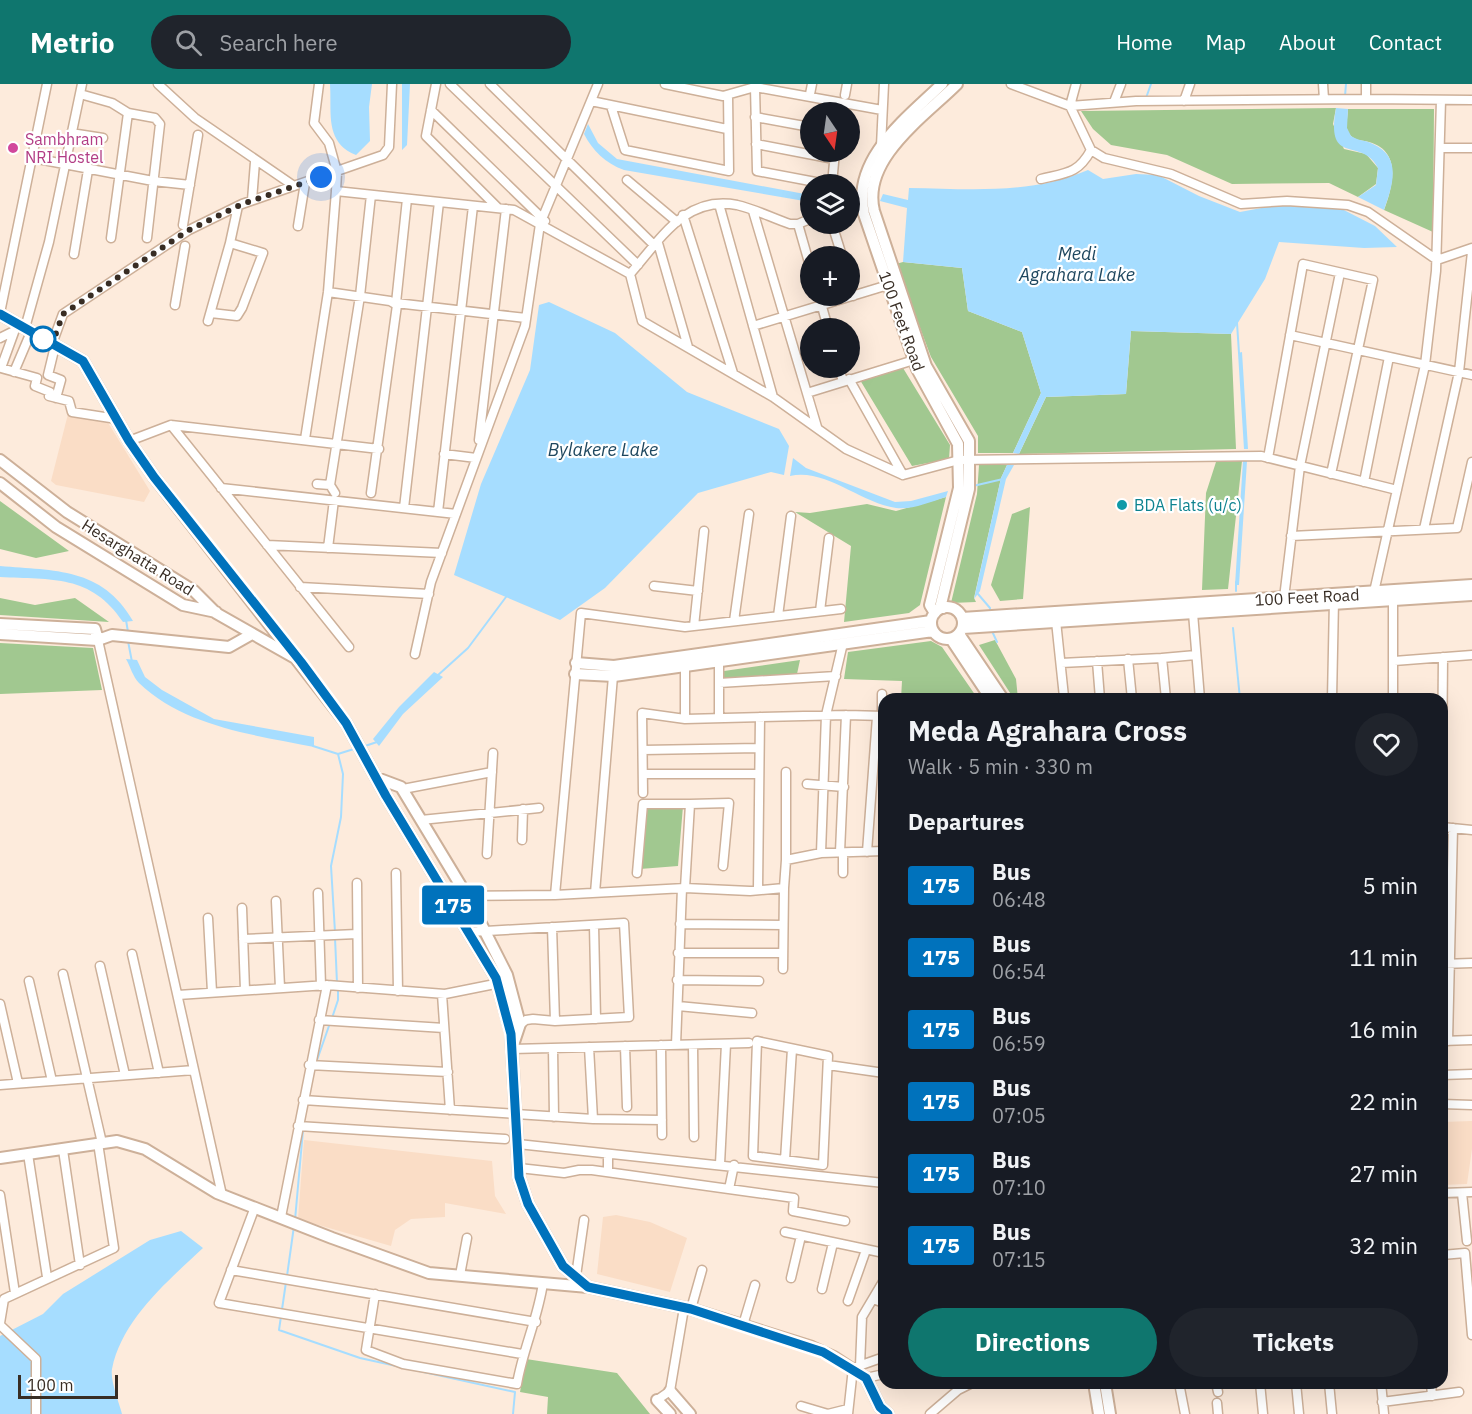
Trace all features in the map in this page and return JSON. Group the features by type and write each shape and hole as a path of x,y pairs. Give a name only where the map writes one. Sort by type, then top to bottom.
{"main road":[{"name":"100 Feet Road","path":"942,84 881,146 868,184 868,207 888,285 914,360 958,442 964,460"},
{"name":"100 Feet Road","path":"935,618 930,605 961,501 968,438 926,366 862,195 897,142 957,84"},
{"path":"0,314 22,329 83,361 129,441 154,477 301,662 346,723 496,978 511,1034 519,1168 528,1204 563,1266 588,1287"},
{"name":"Hesarghatta Road","path":"0,460 67,512 194,591 216,613"},
{"name":"Hesarghatta Road","path":"0,483 56,527 183,605 216,613"},
{"name":"100 Feet Road","path":"963,627 1011,618 1284,598 1334,600 1374,592 1393,596 1472,585"},
{"name":"100 Feet Road","path":"1011,618 1056,621 1193,613 1393,596 1472,595"},
{"path":"575,669 613,676 843,643 935,618 952,608 1000,693"},
{"path":"216,613 301,662"},
{"path":"935,618 939,638 963,627"},
{"path":"575,669 614,666 935,618"},
{"path":"0,624 95,629 98,639"},
{"path":"963,627 988,693"},
{"path":"0,634 98,639 112,635 229,647 252,634"},
{"path":"377,778 403,789 467,896 507,975 520,1024 512,1049"},
{"path":"0,1158 100,1143 117,1142 145,1149 173,1169 222,1195 429,1273 588,1287 688,1308 812,1347 857,1367 866,1378 880,1407 888,1414"},
{"path":"1095,1389 1099,1414"},
{"path":"1105,1389 1110,1414"},
{"path":"670,1391 690,1414"},
{"path":"657,1400 670,1414"}],"street":[{"path":"0,314 47,84"},
{"path":"82,84 40,279 22,329 2,368 37,378 35,387 50,392 49,396 69,401 72,412 117,419"},
{"path":"158,84 195,118 255,162 294,186"},
{"path":"305,439 328,292 337,172 329,143 314,123 319,84"},
{"path":"57,398 60,380 48,375 63,314 189,230 237,206 378,159 387,150 392,84"},
{"path":"436,84 426,136 502,209"},
{"path":"450,84 638,265"},
{"path":"490,84 656,245 688,347"},
{"path":"415,654 429,594 442,553 526,318 540,224 598,84"},
{"path":"665,84 728,95 755,87 815,102"},
{"path":"738,84 769,90 774,84"},
{"path":"810,94 812,84"},
{"path":"845,95 847,84"},
{"path":"881,146 884,84"},
{"path":"1011,84 1070,106 1114,102 1326,99 1472,100"},
{"path":"1076,84 1070,106 1091,150 1104,158 1171,174 1241,204 1318,201 1348,205 1377,218 1437,260"},
{"path":"1114,102 1121,84"},
{"path":"1184,101 1190,84"},
{"path":"1323,84 1326,99"},
{"path":"1366,84 1366,99"},
{"path":"755,87 757,171 800,179"},
{"path":"80,94 112,103 128,113 155,118 160,124 147,238"},
{"path":"611,106 625,150 729,171 728,95"},
{"path":"1374,592 1425,365 1437,260 1442,148 1441,100"},
{"path":"591,101 727,129"},
{"path":"860,109 882,110"},
{"path":"431,110 558,234"},
{"path":"111,238 128,113"},
{"path":"755,117 800,125"},
{"path":"71,133 103,138"},
{"path":"183,225 198,135"},
{"path":"756,144 800,150"},
{"path":"1442,148 1472,148"},
{"path":"1041,179 1076,170 1083,164 1091,150"},
{"path":"33,158 88,170 190,185"},
{"path":"252,200 255,162"},
{"path":"74,254 88,170"},
{"path":"627,180 677,222"},
{"path":"298,226 305,183"},
{"path":"336,191 514,210 630,274 642,321 773,397 846,449 903,475 964,460 1268,458 1397,490"},
{"path":"328,548 336,443 360,296 372,195"},
{"path":"371,493 395,327 407,199"},
{"path":"404,508 440,202"},
{"path":"720,204 773,397"},
{"path":"630,274 684,215 702,205 736,205 798,224 804,246"},
{"path":"230,243 267,254 237,316 210,317 230,243 237,206"},
{"path":"438,512 472,206"},
{"path":"477,457 494,314 502,209"},
{"path":"753,211 817,427"},
{"path":"684,215 733,373"},
{"path":"175,305 185,246"},
{"path":"1424,529 1459,372 1472,250 1437,260"},
{"path":"1268,458 1303,264 1373,280 1331,474"},
{"path":"1284,598 1300,466 1340,273"},
{"path":"860,294 888,285"},
{"path":"328,292 396,303 526,318"},
{"path":"753,326 822,306 825,318"},
{"path":"0,338 22,329"},
{"path":"14,372 22,329"},
{"path":"1290,335 1472,375"},
{"path":"1364,482 1389,357"},
{"path":"807,393 914,360"},
{"path":"846,380 903,475"},
{"path":"129,441 171,425 379,449"},
{"path":"171,425 349,647"},
{"path":"444,454 477,457"},
{"path":"1291,536 1456,528 1472,462"},
{"path":"317,484 333,493"},
{"path":"221,488 333,493 404,508 456,514"},
{"path":"734,621 749,514"},
{"path":"778,616 791,516"},
{"path":"694,626 704,531"},
{"path":"820,611 829,538"},
{"path":"267,545 442,553"},
{"path":"654,586 698,591"},
{"path":"300,587 429,594"},
{"path":"1393,596 1393,693"},
{"path":"1332,693 1334,600"},
{"path":"555,895 581,613 636,622 694,626 841,609"},
{"path":"1193,613 1199,693"},
{"path":"1056,621 1064,693"},
{"path":"98,639 222,1195"},
{"path":"821,853 826,715 843,643"},
{"path":"1061,663 1196,655"},
{"path":"1394,661 1472,655"},
{"path":"1443,657 1443,693"},
{"path":"1162,658 1165,693"},
{"path":"1128,659 1131,693"},
{"path":"719,661 719,718"},
{"path":"1097,661 1100,693"},
{"path":"685,666 685,720"},
{"path":"595,893 613,676"},
{"path":"719,683 836,676"},
{"path":"643,793 642,713 685,720 826,715 878,716"},
{"path":"843,873 846,715"},
{"path":"758,889 760,717"},
{"path":"867,852 878,745"},
{"path":"643,750 759,748"},
{"path":"487,854 493,753"},
{"path":"403,789 492,772"},
{"path":"783,969 786,772"},
{"path":"643,774 758,774"},
{"path":"807,783 844,787"},
{"path":"637,873 643,804 729,803 723,866"},
{"path":"675,1045 678,953 690,804"},
{"path":"421,820 490,811 539,808"},
{"path":"522,840 523,809"},
{"path":"1448,828 1472,830"},
{"path":"1448,925 1453,828"},
{"path":"786,860 821,853 878,851"},
{"path":"396,873 398,991"},
{"path":"357,883 358,988"},
{"path":"448,896 555,895 683,888 750,891 784,888"},
{"path":"290,1221 298,1126 324,985 318,893"},
{"path":"276,901 279,988"},
{"path":"242,908 245,990"},
{"path":"208,918 212,992"},
{"path":"469,932 624,923 629,1017 555,1021 533,1019 520,1024 511,1034"},
{"path":"680,924 783,925"},
{"path":"594,925 596,1019"},
{"path":"552,927 555,1021"},
{"path":"243,939 357,934"},
{"path":"678,953 783,953"},
{"path":"132,954 159,1073"},
{"path":"1448,964 1472,963"},
{"path":"100,966 125,1076"},
{"path":"36,1414 36,1359 0,1324 4,1299 114,1248 100,1143 63,974"},
{"path":"677,980 759,981"},
{"path":"29,981 52,1081"},
{"path":"178,995 324,985 442,994 495,984"},
{"path":"442,994 450,1110"},
{"path":"0,1004 18,1083"},
{"path":"678,1006 752,1013"},
{"path":"319,1020 444,1028"},
{"path":"1448,1041 1472,1040"},
{"path":"757,1041 792,1048 828,1056 823,1165 753,1156 757,1041"},
{"path":"512,1049 749,1043"},
{"path":"720,1164 726,1044"},
{"path":"693,1045 694,1137"},
{"path":"625,1046 627,1107"},
{"path":"661,1046 662,1135"},
{"path":"589,1047 593,1119"},
{"path":"553,1048 554,1117"},
{"path":"785,1160 792,1048"},
{"path":"309,1065 448,1072"},
{"path":"828,1065 878,1072"},
{"path":"0,1085 194,1070"},
{"path":"1448,1075 1472,1074"},
{"path":"303,1100 554,1117 662,1120"},
{"path":"1448,1104 1472,1105"},
{"path":"298,1126 506,1139"},
{"path":"518,1144 720,1164 750,1171 878,1182"},
{"path":"63,1150 80,1264"},
{"path":"28,1154 47,1278"},
{"path":"608,1172 609,1154"},
{"path":"729,1189 734,1166"},
{"path":"519,1168 564,1173 579,1170 608,1172 794,1198 793,1211 844,1221"},
{"path":"1448,1192 1469,1190 1467,1241"},
{"path":"0,1195 15,1293"},
{"path":"255,1207 219,1303 522,1354"},
{"path":"576,1276 584,1220"},
{"path":"785,1232 878,1252"},
{"path":"791,1278 801,1236"},
{"path":"460,1275 467,1238"},
{"path":"822,1289 833,1243"},
{"path":"848,1301 866,1250"},
{"path":"1448,1254 1465,1253 1472,1335"},
{"path":"231,1270 536,1322"},
{"path":"657,1400 670,1391 688,1308 702,1270"},
{"path":"375,1294 366,1350 403,1364 517,1384 522,1354 536,1322 543,1283"},
{"path":"743,1325 755,1285"},
{"path":"801,1406 828,1414 848,1412 857,1367 860,1325 878,1290"},
{"path":"873,1299 878,1301"},
{"path":"857,1367 878,1359"},
{"path":"866,1378 878,1375"},
{"path":"930,1414 953,1389"},
{"path":"1180,1389 1185,1414"},
{"path":"1261,1389 1263,1414"},
{"path":"1297,1389 1299,1414"},
{"path":"1330,1389 1332,1414"},
{"path":"1381,1389 1384,1414"},
{"path":"1431,1389 1432,1396"},
{"path":"1382,1402 1459,1392"},
{"path":"1217,1403 1218,1414"}],"shaded area":[{"path":"68,414 107,421 150,491 144,502 56,485 51,481"},
{"path":"1472,1121 1472,1149 1467,1184 1448,1185 1448,1122"},
{"path":"304,1140 492,1161 495,1196 506,1214 445,1203 445,1217 411,1219 395,1230 391,1246 298,1219"},
{"path":"616,1215 650,1222 687,1238 670,1292 597,1274 603,1217"}],"green space":[{"path":"1336,108 1333,124 1344,149 1366,154 1378,168 1376,184 1358,197 1329,183 1232,184 1167,155 1111,145 1093,129 1081,111"},
{"path":"1348,109 1434,109 1433,232 1384,210 1392,180 1391,161 1387,153 1379,147 1350,135 1347,127"},
{"path":"903,262 962,268 968,311 1022,332 1041,393 1013,453 978,453 978,436 931,357 896,264"},
{"path":"1131,331 1231,334 1236,449 1019,454 1046,397 1126,394"},
{"path":"903,368 950,445 949,459 912,466 860,380"},
{"path":"1242,461 1228,589 1202,590 1206,493 1216,462"},
{"path":"979,465 1007,465 1001,478 974,598 976,602 951,603 977,494"},
{"path":"946,497 920,605 909,613 844,622 851,546 795,512 810,513 867,504 896,511"},
{"path":"0,501 69,551 36,558 0,549"},
{"path":"1030,507 1023,599 1000,601 991,585 1012,514"},
{"path":"0,598 35,605 75,598 109,622 0,615"},
{"path":"995,640 1016,679 1017,693 1010,693 979,645"},
{"path":"931,641 942,647 974,693 901,693 902,681 844,679 848,652"},
{"path":"0,643 93,648 102,690 0,694"},
{"path":"800,660 797,674 724,680 724,671"},
{"path":"683,806 678,866 640,869 646,808"},
{"path":"526,1359 617,1373 650,1414 547,1414 548,1397 520,1392"}],"water":[{"path":"330,84 372,84 369,107 370,141 356,155 346,149 334,134"},
{"path":"402,84 410,84 407,145 402,150"},
{"path":"1336,108 1348,109 1347,128 1351,136 1382,150 1392,165 1392,182 1384,210 1358,197 1376,185 1378,168 1371,159 1363,154 1340,145 1334,126"},
{"path":"588,124 598,143 617,159 800,193 800,200 624,170 600,156 584,134"},
{"name":"Medi Agrahara Lake","path":"1088,170 1103,179 1136,174 1158,175 1199,196 1240,212 1278,205 1340,208 1375,226 1397,247 1364,248 1279,242 1265,279 1231,334 1131,331 1126,394 1046,397 1019,454 1013,453 1041,393 1022,332 968,311 962,268 903,262 907,208 880,201 883,194 908,200 909,188 1000,189 1022,187 1044,184"},
{"name":"Bylakere Lake","path":"549,302 615,333 687,392 779,429 789,446 784,475 771,472 698,493 605,588 560,620 454,575 481,484 530,370 539,305"},
{"path":"1242,352 1248,449 1244,449 1238,353"},
{"path":"793,458 806,468 895,502 911,501 948,491 946,497 908,508 896,508 869,500 817,477 790,476"},
{"path":"1243,461 1247,461 1239,585 1235,585"},
{"path":"1007,465 1014,465 1006,479 980,591 974,599 1001,478"},
{"path":"0,566 58,571 92,581 107,590 121,603 133,621 123,622 111,606 84,587 53,580 0,577"},
{"path":"126,659 137,660 145,677 162,690 214,719 314,737 314,747 222,727 177,710 157,698 139,683"},
{"path":"434,672 443,677 403,714 379,746 373,739 399,707"},
{"path":"181,1231 203,1248 148,1302 136,1317 117,1351 112,1374 122,1414 0,1414 0,1336 43,1314 63,1294 150,1240"}],"waterway":[{"path":"1146,98 1151,84"},
{"path":"1345,96 1346,84"},
{"path":"1237,323 1239,353"},
{"path":"973,486 1003,479"},
{"path":"1236,582 1236,591"},
{"path":"978,594 990,608 990,613"},
{"path":"437,676 468,648 506,597"},
{"path":"126,620 128,632"},
{"path":"1233,628 1239,693"},
{"path":"992,631 997,642"},
{"path":"128,641 132,662"},
{"path":"362,747 377,742"},
{"path":"313,746 338,754 357,748"},
{"path":"335,932 331,866 341,817 343,774 338,754"},
{"path":"335,938 337,983"},
{"path":"332,1018 338,1000 338,989"},
{"path":"316,1063 330,1023"},
{"path":"295,1220 303,1130"},
{"path":"287,1276 294,1226"},
{"path":"286,1282 279,1330 360,1358 515,1392 513,1414"}],"bus line":[{"name":"175","path":"0,314 83,361 129,441 154,477 301,662 346,723 386,796 496,978 511,1034 519,1177 528,1204 563,1266 588,1287 691,1309 812,1347 834,1357 866,1378 880,1407 888,1414"}],"place":[{"name":"Sambhram NRI Hostel","path":"13,148"},
{"name":"BDA Flats (u/c)","path":"1122,505"}],"route":[{"path":"43,339 52,344 63,314 189,230 256,198 321,177"}]}
